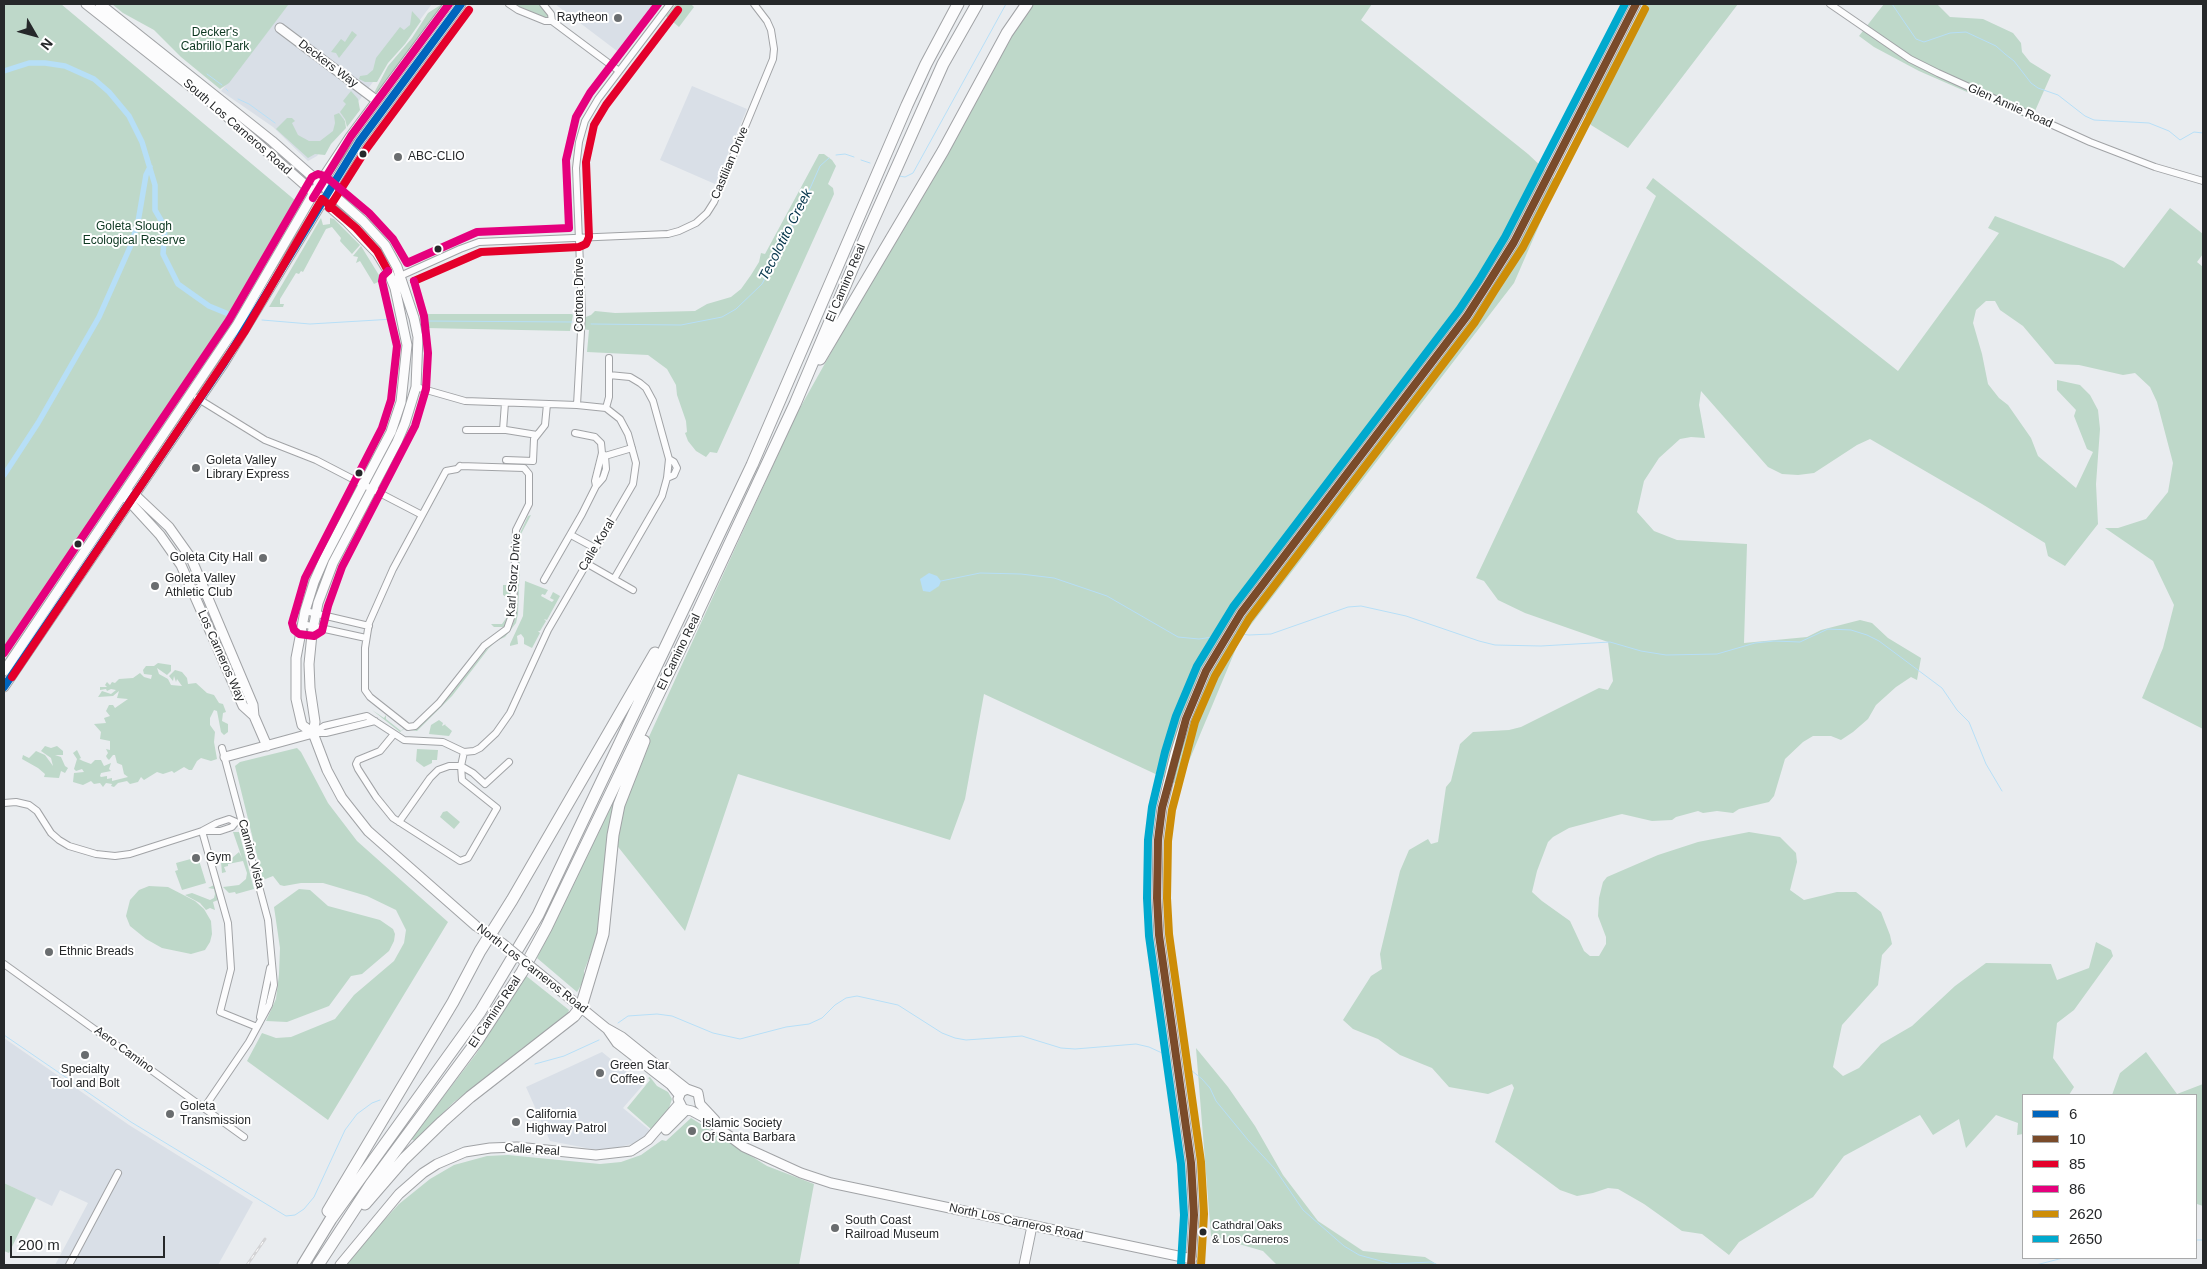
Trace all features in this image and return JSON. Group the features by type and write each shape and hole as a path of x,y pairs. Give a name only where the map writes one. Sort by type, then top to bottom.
{"highway":[{"path":"907,105 910,85 949,4"},
{"name":"El Camino Real","path":"303,1265 330,1219 480,1012 538,914 778,409 907,105 958,4"},
{"name":"El Camino Real","path":"318,1265 340,1228 477,1041 522,972 568,885 795,404 878,209 943,64 977,4"},
{"path":"795,404 943,151 1007,33 1027,4"},
{"path":"295,1265 363,1154 490,934 512,900 667,633 696,574 704,565"},
{"path":"340,1228 353,1217 404,1159 432,1131 470,1097 574,1016 581,1007 604,934 613,835 619,805 696,616"}],"main road":[{"name":"South Los Carneros Road","path":"86,4 214,105 346,222 376,253 392,280 404,325 407,345 402,402 391,432 324,560 314,582 305,611 296,658 296,699 302,726 313,733"},
{"name":"South Los Carneros Road","path":"100,4 272,142 363,221 384,244 401,276 416,326 418,353 416,388 403,429 333,563 315,613 309,664 315,722 313,733 327,770 362,824 457,910"},
{"path":"4,671 237,325 319,184 376,100 449,4"},
{"path":"4,687 200,399 247,326 328,191 384,106 461,4"},
{"path":"1192,1262 1194,1196 1189,1138 1159,936 1156,869 1162,808 1174,754 1195,696 1214,658 1241,612 1467,316 1488,285 1514,242 1636,4"},
{"name":"Deckers Way","path":"280,28 376,100"},
{"name":"Los Carneros Way","path":"124,492 135,495 156,513 181,542 197,571 253,706 254,716 267,746"},
{"name":"Los Carneros Way","path":"124,492 128,503 160,535 181,565 243,706 254,716"},
{"path":"211,635 221,631"},
{"path":"225,757 313,733"},
{"name":"North Los Carneros Road","path":"457,910 476,926 502,943 606,1028 622,1037 688,1089 698,1093 700,1104 711,1116 756,1153"},
{"name":"North Los Carneros Road","path":"606,1028 617,1043 671,1085 684,1105 735,1141 801,1174 831,1183 1192,1262"},
{"path":"688,1089 684,1105 700,1104"},
{"name":"Calle Real","path":"340,1265 386,1211 413,1188 441,1169 481,1154 517,1152 606,1161 632,1156 652,1145 684,1105"},
{"path":"1025,1265 1032,1226"}],"street":[{"path":"509,4 518,10 545,21 552,21 619,71"},
{"path":"543,4 551,14 552,21"},
{"name":"Cortona Drive","path":"576,405 582,313 576,168 579,142 591,109 670,4"},
{"name":"Castilian Drive","path":"392,280 466,246 479,242 673,233 690,227 707,213 729,168 773,59 774,49 771,30 766,18 754,4"},
{"name":"Glen Annie Road","path":"1830,4 1910,59 1938,73 2090,142 2161,169 2203,181"},
{"path":"416,388 465,402 576,405 606,408 609,396 609,358"},
{"path":"609,375 630,377 646,388 653,401 669,459 678,468 674,475 667,478 656,508 614,579"},
{"path":"191,394 265,440 316,460 422,515"},
{"path":"503,430 505,403"},
{"path":"506,460 532,460 533,444 545,425 547,404"},
{"name":"Calle Koral","path":"464,752 480,748 504,722 520,693 542,642 594,548 631,490 636,474 636,463 628,434 620,419 606,408"},
{"path":"466,430 503,430 537,435"},
{"path":"544,580 596,486 594,482 603,454 598,438 575,433"},
{"path":"603,454 632,448"},
{"name":"Karl Storz Drive","path":"460,466 524,468 529,474 529,504 516,530 514,612 511,622 503,633 484,646 439,702 412,727 406,726 367,694 364,677 366,638 375,606 422,515 448,469 457,469 460,466"},
{"path":"570,535 594,548"},
{"path":"586,563 633,590"},
{"path":"305,611 368,626"},
{"path":"302,624 366,638"},
{"path":"313,733 324,726 367,716 404,740 444,742 464,752 461,774 465,783 498,808 468,858 463,861 458,861 392,816 361,775 356,762 360,758 380,751 394,734"},
{"name":"Camino Vista","path":"204,1108 239,1060 260,1018 269,1005 274,988 268,920 239,822 222,748"},
{"path":"400,822 434,773 449,766 461,766 473,772 487,787 509,762"},
{"path":"4,803 16,802 29,805 37,811 51,833 70,846 96,854 115,856 130,854 202,831 220,831 232,827 239,822"},
{"path":"202,831 228,922 231,969 220,1012 257,1027"},
{"name":"Aero Camino","path":"4,964 244,1137"},
{"path":"69,1265 118,1173"}],"shaded area":[{"path":"289,4 432,4 317,156 308,161 273,127 221,91"},
{"path":"555,4 659,4 621,54"},
{"path":"692,86 747,109 715,184 660,160"},
{"path":"4,1038 129,1125 253,1202 218,1265 55,1265 88,1203 60,1190 52,1206 4,1183"},
{"path":"602,1052 643,1085 623,1108 651,1131 636,1143 602,1151 550,1141 526,1087"}],"green space":[{"name":"Goleta Slough Ecological Reserve","path":"4,4 61,4 296,201 233,322 4,655"},
{"name":"Decker's Cabrillo Park","path":"112,4 289,4 229,83 220,89 181,57 154,30 123,13"},
{"path":"442,4 441,9 379,91 374,93 388,66 412,38 428,13"},
{"path":"514,4 540,4 549,16 548,19"},
{"path":"676,4 691,4 694,7 679,27 666,16"},
{"path":"1031,4 1372,4 1361,20 1528,154 1558,182 1514,283 1240,639 1179,785 984,694 965,799 950,840 738,774 685,931 615,843 632,774 796,415 1011,32"},
{"path":"1643,4 1738,4 1628,148 1591,125 1585,114"},
{"path":"1884,4 1937,4 1950,17 1983,19 2013,33 2021,43 2022,52 2030,62 2051,75 2031,120 1919,71 1874,47 1859,36"},
{"path":"412,11 421,21 405,44 388,63 377,82 365,82 359,79 360,76 367,75 373,70 376,58 400,27 404,30 410,25"},
{"path":"352,31 357,35 339,58 336,53 331,52 341,39 345,42"},
{"path":"351,91 358,99 360,110 347,127 345,119 340,112 346,104 343,101"},
{"path":"339,113 345,121 346,128 331,144 325,155 315,154 308,158 276,129 287,118 292,118 295,121 292,123 298,135 309,141 320,141 333,131 334,115"},
{"path":"819,154 824,154 836,166 828,184 833,188 834,194 717,453 710,452 706,457 696,451 688,441 685,433 687,432 686,421 677,395 676,385 667,369 648,355 587,352 589,330 582,329 583,318 595,311 615,313 695,311 707,304 731,297 741,289 751,275 759,262 761,253 765,254"},
{"path":"1653,178 1898,371 1999,233 1988,228 1995,216 2113,261 2124,268 2170,208 2203,234 2203,254 2197,262 2203,267 2203,729 2142,698 2163,648 2174,605 2153,561 2105,528 2118,528 2146,519 2168,492 2173,463 2157,402 2150,387 2135,373 2123,375 2079,365 2055,364 2023,326 2000,310 1995,301 1986,301 1976,310 1973,323 1988,384 1999,398 2008,405 2031,438 2038,456 2076,488 2093,452 2087,449 2074,416 2076,410 2057,390 2057,380 2080,385 2090,395 2098,410 2100,429 2096,484 2098,524 2065,566 2048,556 2045,543 1870,439 1857,445 1814,473 1782,474 1768,467 1701,391 1699,405 1705,438 1691,437 1680,439 1659,458 1644,481 1637,512 1654,531 1677,540 1747,544 1744,643 1807,637 1821,630 1860,620 1872,623 1888,638 1921,658 1917,680 1911,677 1896,687 1876,705 1868,719 1853,732 1841,740 1831,736 1813,736 1803,742 1785,759 1774,796 1769,802 1739,809 1733,813 1717,811 1703,813 1698,811 1676,817 1672,820 1652,821 1622,814 1569,828 1553,837 1548,842 1537,871 1532,892 1570,921 1584,951 1590,956 1599,956 1606,944 1606,937 1598,916 1599,898 1603,882 1607,877 1658,855 1698,842 1749,832 1780,837 1796,853 1797,862 1790,890 1804,900 1837,892 1856,892 1881,912 1890,935 1892,944 1882,955 1878,985 1842,1025 1833,1067 1843,1076 1859,1068 1881,1044 1912,1026 1955,986 1986,963 2051,964 2057,980 2089,968 2096,942 2111,950 2113,956 2074,1010 2057,1023 2053,1058 2074,1087 2070,1094 2022,1094 2022,1134 2017,1135 2018,1123 1996,1115 1966,1148 1959,1119 1933,1135 1920,1115 1844,1156 1813,1197 1739,1242 1729,1255 1702,1234 1682,1231 1644,1204 1618,1189 1608,1188 1577,1196 1560,1190 1495,1142 1514,1088 1512,1084 1488,1094 1449,1087 1432,1068 1400,1055 1378,1039 1353,1029 1343,1020 1371,976 1382,969 1380,954 1400,871 1409,850 1428,839 1431,844 1438,842 1446,787 1451,781 1460,744 1473,732 1509,730 1521,727 1599,688 1608,690 1613,681 1608,642 1525,613 1498,600 1484,581 1476,578 1656,196 1646,188"},
{"path":"321,218 323,225 330,224 330,218 334,219 360,245 352,254 340,241 341,238 332,227 326,229 303,272 296,273 280,299 280,304 284,304 283,307 269,307"},
{"path":"361,246 382,280 374,284 360,261 356,263 358,257 353,256"},
{"path":"421,314 573,315 570,331 425,328"},
{"path":"531,515 521,534 518,614 516,623 505,637 496,641 489,648 452,696 417,731 404,729 400,732 372,710 384,718 386,715 386,719 401,731 404,728 417,728 447,699 486,650 494,642 505,635 512,626 517,612 520,533 528,516"},
{"path":"525,581 548,590 545,595 542,594 541,596 552,602 554,600 550,598 553,592 560,596 547,620 544,619 546,621 540,631 538,631 540,633 532,648 524,644 524,638 521,634 517,636 518,644 510,646 523,616"},
{"path":"503,585 511,585 511,611 504,627 494,627 491,624 502,624 509,614 508,598 503,595"},
{"path":"158,663 171,665 171,671 167,675 157,668 159,674 168,679 171,685 182,686 177,679 176,682 174,676 173,681 169,676 175,670 182,672 187,678 188,684 196,683 207,693 214,695 219,703 223,704 226,712 223,713 222,721 228,724 228,732 224,735 221,732 217,711 214,710 210,718 210,725 215,732 214,742 217,759 211,761 201,758 192,770 184,767 174,773 172,771 163,774 157,772 144,780 141,777 138,782 130,784 127,781 118,783 114,787 111,786 112,784 106,783 103,787 100,783 94,784 91,781 83,785 73,782 74,773 84,772 82,769 76,771 74,769 77,759 73,753 77,750 81,758 79,759 83,761 91,764 95,760 101,760 104,766 111,763 109,769 111,771 101,773 101,777 107,776 107,779 112,778 112,781 128,777 124,774 122,765 117,763 115,755 109,760 107,758 108,753 106,749 110,750 110,741 100,739 101,732 94,724 106,723 104,718 110,716 106,711 109,705 113,705 115,708 128,699 117,698 119,691 113,696 98,697 102,691 111,694 116,690 100,690 100,687 107,687 105,685 107,682 110,685 119,679 133,678 140,673 144,677 151,679 152,675 144,674 143,670 146,666 154,666"},
{"path":"439,720 443,723 442,726 446,724 452,731 449,736 429,734 431,725"},
{"path":"45,746 51,748 57,746 63,751 63,755 55,755 61,757 68,768 65,773 61,771 59,778 44,777 45,774 38,768 22,759 23,755 29,758 36,751 45,755 53,766 51,758 41,751"},
{"path":"297,748 301,752 328,803 357,841 448,922 328,1120 247,1061 262,1033 276,1038 291,1037 335,1019 354,995 394,961 404,943 406,930 396,910 367,896 323,883 301,883 284,886 280,885 273,876 263,880 235,766 240,762"},
{"path":"417,749 438,750 437,760 432,760 432,763 424,767 416,761"},
{"path":"616,795 598,935 584,971 584,980 577,992 537,958"},
{"path":"447,811 460,822 454,829 440,817 443,812"},
{"path":"233,832 239,832 254,889 236,894 235,892 229,893 223,887 239,885 246,879 247,873 243,861 228,864 228,866 224,867 226,872 222,873 221,862 218,859 232,858 239,852 242,858"},
{"path":"198,857 206,883 182,890 175,871 178,870 176,863"},
{"path":"214,885 218,900 213,902 215,910 210,908 206,910 200,903 185,895 192,893 210,900 214,898 215,894 214,889 208,888"},
{"path":"149,886 168,887 195,901 204,909 211,921 212,934 205,950 191,954 162,948 146,939 130,926 126,916 130,900 139,890"},
{"path":"299,889 310,890 328,906 380,920 393,929 395,934 394,941 389,951 362,974 351,976 329,1006 287,1022 266,1021 276,999 279,974 280,948 274,907"},
{"path":"525,975 569,1010 568,1013 535,1042 521,1049 517,1056 454,1102 415,1141 411,1139 476,1054"},
{"path":"1196,1048 1228,1087 1255,1126 1283,1175 1318,1221 1363,1251 1425,1257 1438,1265 1277,1265 1263,1251 1211,1236"},
{"path":"2146,1052 2177,1094 2112,1094 2120,1073"},
{"path":"650,1077 657,1086 668,1092 672,1099 669,1108 652,1130 627,1108 650,1080 648,1078"},
{"path":"2203,1084 2203,1206 2197,1204 2197,1094 2177,1094"},
{"path":"691,1118 767,1166 814,1184 799,1265 345,1265 399,1204 430,1179 454,1165 487,1156 508,1155 600,1164 621,1162 641,1155 662,1140 666,1141"},
{"path":"4,1183 36,1198 9,1253 4,1251"}],"water":[{"path":"929,573 937,576 941,581 939,586 930,592 923,591 920,579"}],"waterway":[{"path":"899,176 905,177 913,173 1006,4"},
{"path":"1892,4 1916,39 1924,42 1950,33 1966,32 1996,46 2014,61 2031,83 2038,88 2058,95 2085,116 2094,120 2149,123 2169,131 2180,140 2194,132 2203,133"},
{"path":"4,71 29,63 65,66 94,79 109,92 129,116 142,142 155,185 155,210 165,227 163,254 178,284 209,306 226,313"},
{"path":"207,74 222,85"},
{"path":"238,99 249,104 275,123"},
{"path":"836,155 845,154 854,157"},
{"name":"Tecolotito Creek","path":"591,324 681,325 722,317 736,309 762,284 796,220 820,166 829,158"},
{"path":"861,160 870,163"},
{"path":"4,475 38,423 99,317 131,245 138,222 146,175 150,167"},
{"path":"226,313 235,314"},
{"path":"262,320 310,324 394,319"},
{"name":"Tecolotito Creek","path":"422,321 572,322"},
{"path":"941,581 980,573 1021,574 1054,578 1107,596 1178,637 1199,639 1213,637"},
{"path":"1233,633 1249,635 1271,634 1348,607 1361,606 1406,616 1495,645 1541,646 1610,642 1641,651 1666,655 1717,654 1755,643 1774,641 1800,642 1828,629 1851,630 1879,641 1942,688 1957,710 1969,722 1986,764 2002,791"},
{"path":"618,1023 628,1016 657,1014 672,1016 713,1033 740,1039 786,1027 809,1024 822,1018 835,1005 846,998 857,996 898,1005 942,1033 955,1038 966,1040 1022,1036 1061,1048 1075,1049 1136,1044 1149,1047 1173,1058"},
{"path":"4,1035 131,1122 286,1216 295,1215 304,1209 314,1197 345,1130 357,1114 372,1103 380,1100"},
{"path":"535,1064 564,1056 599,1040"},
{"path":"1181,1062 1210,1088 1216,1101 1275,1169 1303,1210 1344,1246 1359,1255 1392,1264 1431,1262 1438,1265"},
{"path":"2197,1240 2203,1240"},
{"path":"2036,1265 2059,1259"}],"railway":[{"path":"247,1265 265,1239"}],"transit line":[{"name":"86","path":"313,198 351,136 449,4"},
{"name":"6","path":"4,687 224,363 359,142 461,4"},
{"name":"86","path":"4,653 229,320 312,177 318,174 325,176 369,213 393,239 407,263 477,232 569,228 566,160 576,117 590,93 658,4"},
{"name":"2650","path":"1181,1264 1184,1215 1181,1164 1149,936 1147,898 1148,840 1152,807 1176,716 1197,666 1233,607 1459,310 1479,280 1505,237 1625,4"},
{"name":"10","path":"1191,1265 1194,1215 1191,1163 1159,935 1157,898 1158,840 1162,808 1186,719 1206,671 1241,613 1467,316 1487,285 1514,242 1636,4"},
{"name":"2620","path":"1201,1265 1204,1214 1201,1162 1169,934 1167,898 1168,841 1172,810 1195,722 1215,676 1249,619 1475,322 1523,247 1645,9"},
{"name":"85","path":"329,208 367,148 469,10"},
{"name":"85","path":"414,281 481,252 579,247 586,244 589,237 586,162 594,125 606,105 678,10"},
{"name":"85","path":"12,677 245,331 322,199 356,228 377,251 388,271"},
{"name":"86","path":"388,271 383,276 382,281 397,346 391,400 382,428 305,578 292,623 294,630 299,634 314,636 322,631 328,606 342,567 415,426 426,389 428,353 424,316 414,281"}],"place":[{"name":"Raytheon","path":"618,18"},
{"name":"ABC-CLIO","path":"398,157"},
{"name":"Goleta Valley Library Express","path":"196,468"},
{"name":"Goleta City Hall","path":"263,558"},
{"name":"Goleta Valley Athletic Club","path":"155,586"},
{"name":"Gym","path":"196,858"},
{"name":"Ethnic Breads","path":"49,952"},
{"name":"Specialty Tool and Bolt","path":"85,1055"},
{"name":"Green Star Coffee","path":"600,1073"},
{"name":"Goleta Transmission","path":"170,1114"},
{"name":"California Highway Patrol","path":"516,1122"},
{"name":"Islamic Society Of Santa Barbara","path":"692,1131"},
{"name":"South Coast Railroad Museum","path":"835,1228"},
{"name":"Cathdral Oaks & Los Carneros","path":"1203,1232"}]}
